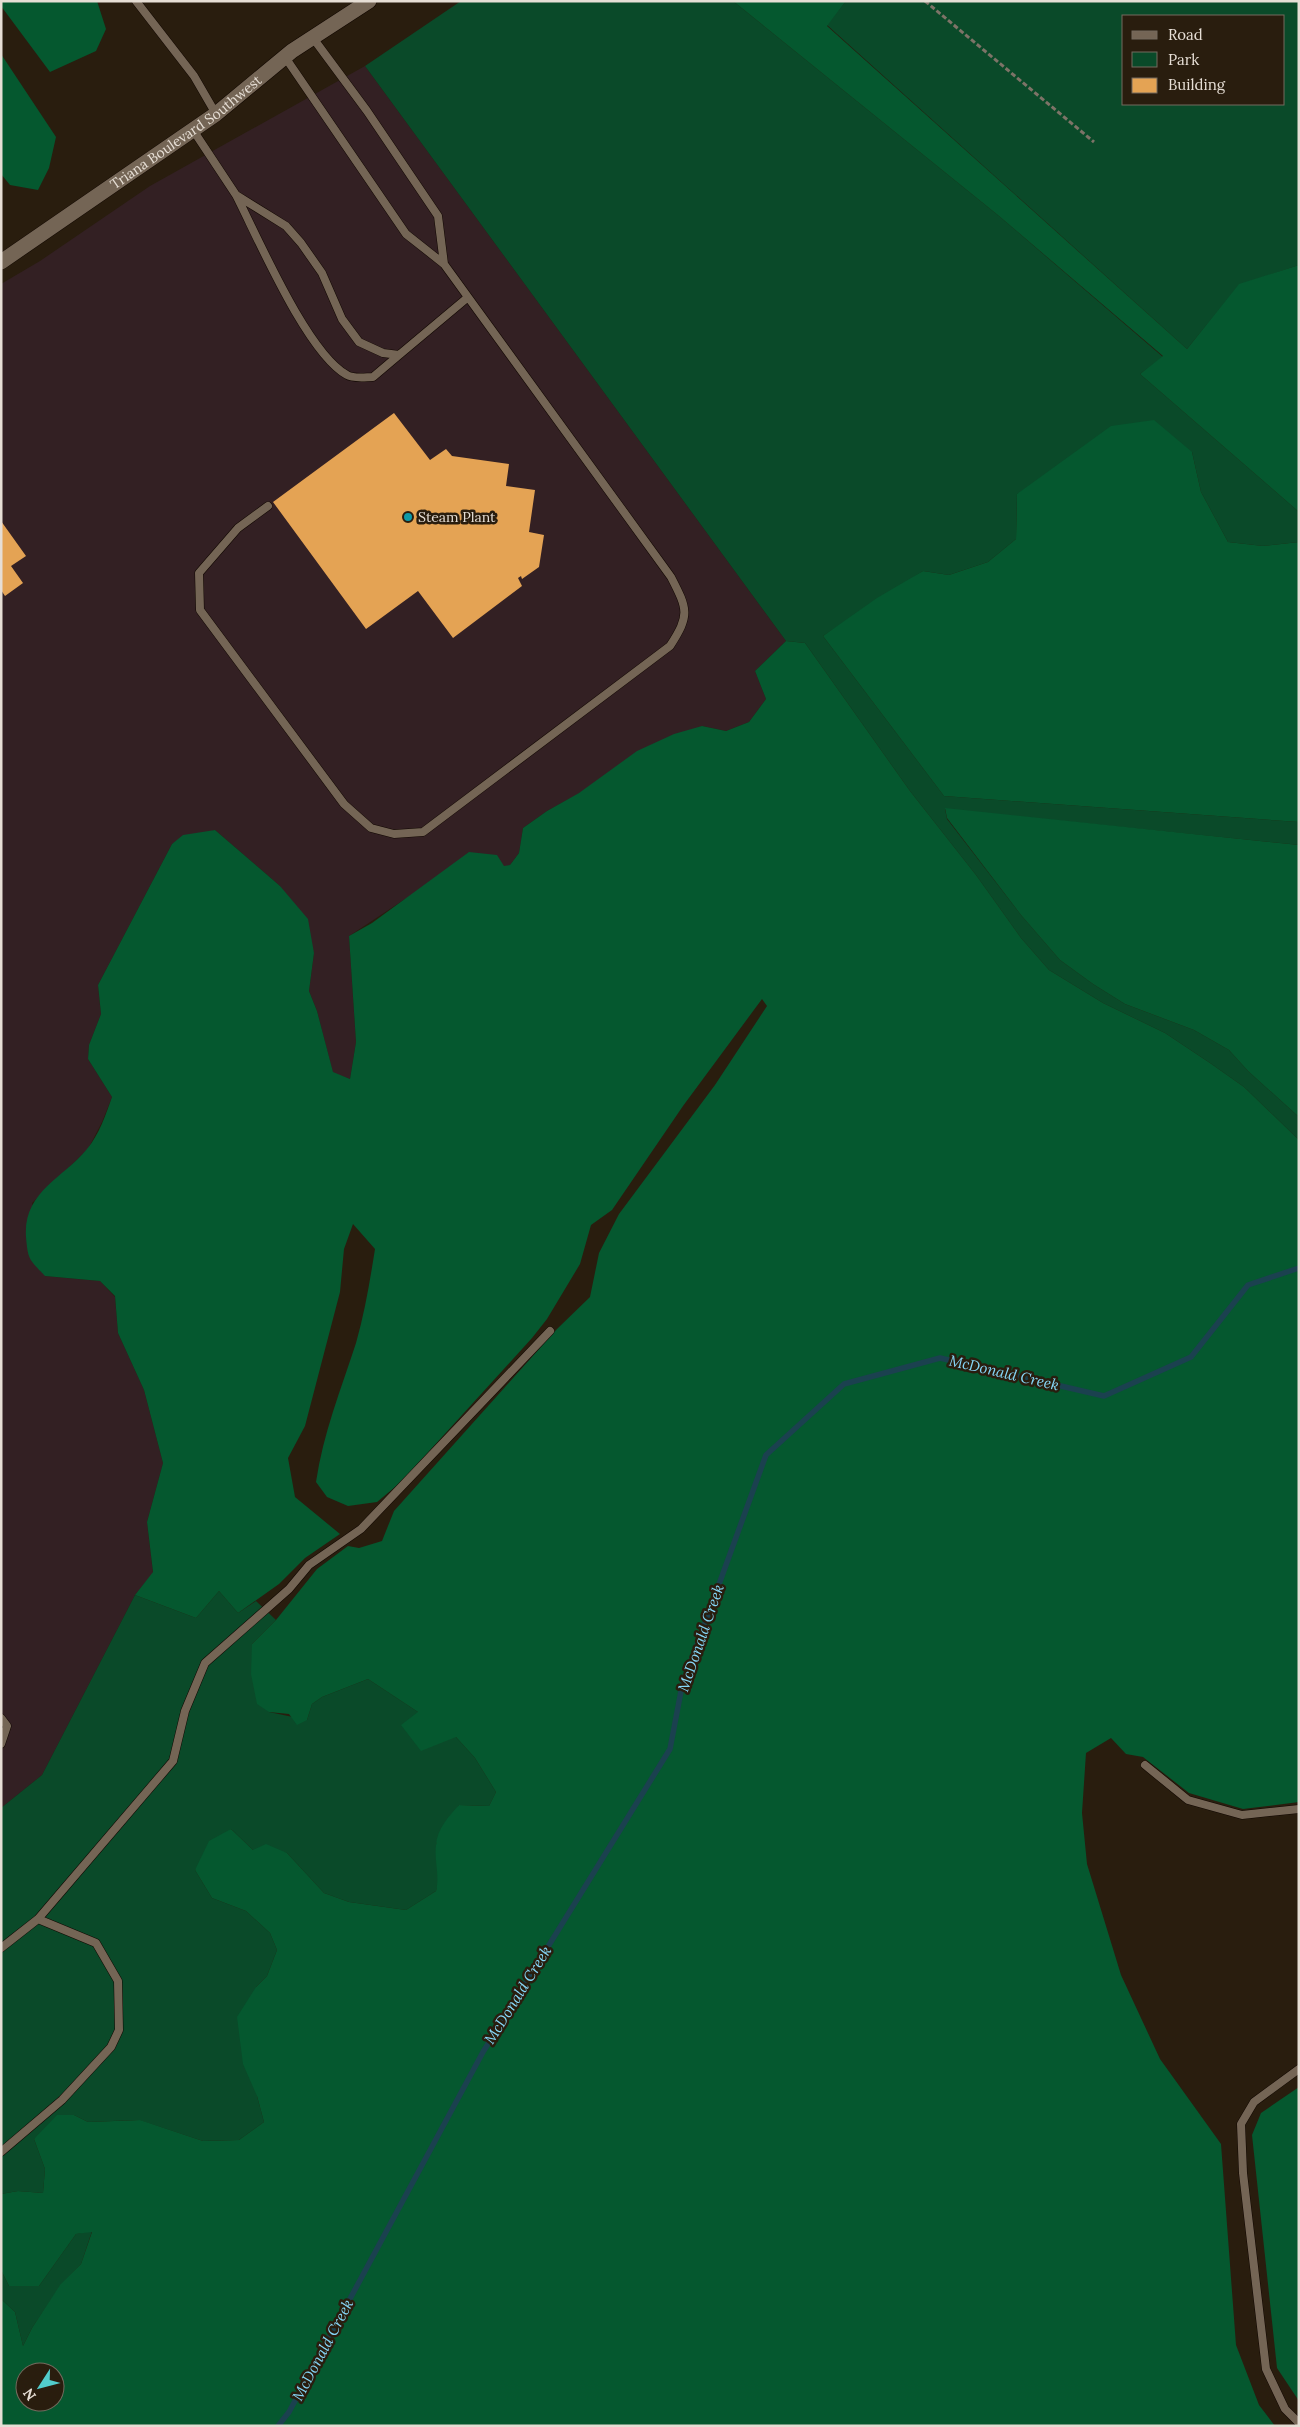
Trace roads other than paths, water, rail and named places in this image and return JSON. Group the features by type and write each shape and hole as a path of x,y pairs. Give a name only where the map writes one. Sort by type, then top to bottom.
{"street":[{"name":"Triana Boulevard Southwest","path":"1,262 216,114 285,57 369,1"}],"lane":[{"path":"136,1 194,76 216,114"},
{"path":"313,38 367,112 438,216 444,264"},
{"path":"268,506 238,528 199,573 200,610 344,804 371,828 394,834 423,832 670,646 684,626 684,602 671,577 444,264 406,234 285,57"},
{"path":"193,130 236,195 304,328 332,363 348,376 373,377 467,298"},
{"path":"236,195 286,226 301,243 322,273 342,318 359,342 383,353 399,355"},
{"path":"1,1948 38,1919 173,1761 184,1711 204,1663 289,1589 309,1564 361,1529 550,1331"},
{"path":"1,1718 7,1726 1,1744"},
{"path":"1145,1765 1188,1800 1242,1815 1299,1809"},
{"path":"1,2152 62,2100 111,2047 118,2030 118,1981 96,1943 38,1919"},
{"path":"1299,2069 1254,2102 1241,2124 1243,2173 1266,2369 1285,2409 1299,2423"}],"waterway":[{"name":"McDonald Creek","path":"278,2426 289,2412 483,2052 670,1749 682,1686 766,1455 844,1384 940,1358 1104,1396 1191,1357 1248,1285 1299,1268"}],"place":[{"name":"Steam Plant","path":"408,517"}]}
